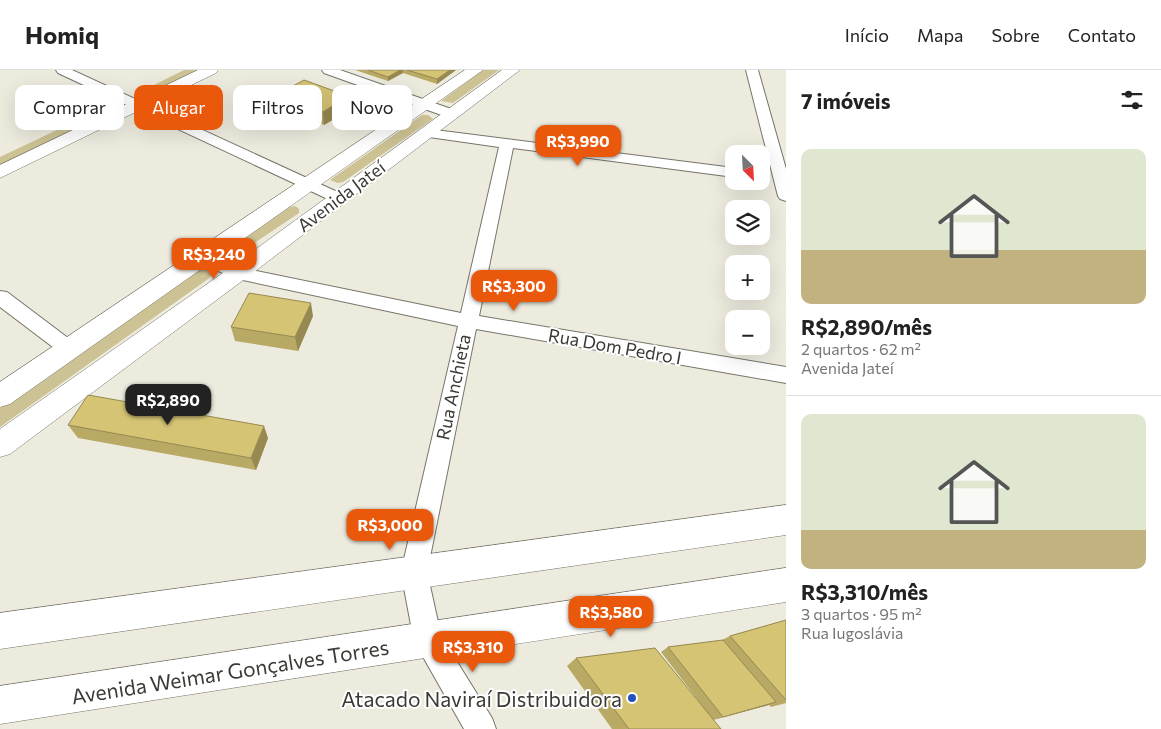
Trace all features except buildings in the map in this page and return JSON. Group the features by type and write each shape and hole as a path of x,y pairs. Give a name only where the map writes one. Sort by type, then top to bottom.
{"street":[{"path":"62,70 95,85"},
{"path":"124,94 175,70"},
{"path":"179,85 210,70"},
{"path":"328,70 452,114"},
{"name":"Avenida Jateí","path":"0,396 475,70"},
{"name":"Avenida Jateí","path":"0,445 512,70"},
{"path":"752,70 778,178 786,196"},
{"path":"0,172 134,107"},
{"path":"192,130 338,198"},
{"path":"427,133 725,171"},
{"name":"Rua Anchieta","path":"414,572 507,143"},
{"name":"Rua Dom Pedro I","path":"202,258 238,272 467,321 786,375"},
{"path":"0,297 69,349"},
{"path":"0,631 786,520"},
{"path":"414,572 428,641 481,729"},
{"name":"Avenida Weimar Gonçalves Torres","path":"0,705 786,585"}],"shaded area":[{"path":"184,70 201,70 170,85 154,85"},
{"path":"483,70 499,70 453,103 441,101"},
{"path":"422,115 428,115 433,119 343,182 338,183 330,180 401,130 412,130 412,122"},
{"path":"57,130 75,130 0,166 0,157"},
{"path":"295,206 299,209 299,213 238,254 229,251 230,247 289,207"},
{"path":"209,267 213,272 208,279 0,427 0,408 200,268"}],"place":[{"name":"Atacado Naviraí Distribuidora","path":"632,698"}]}
